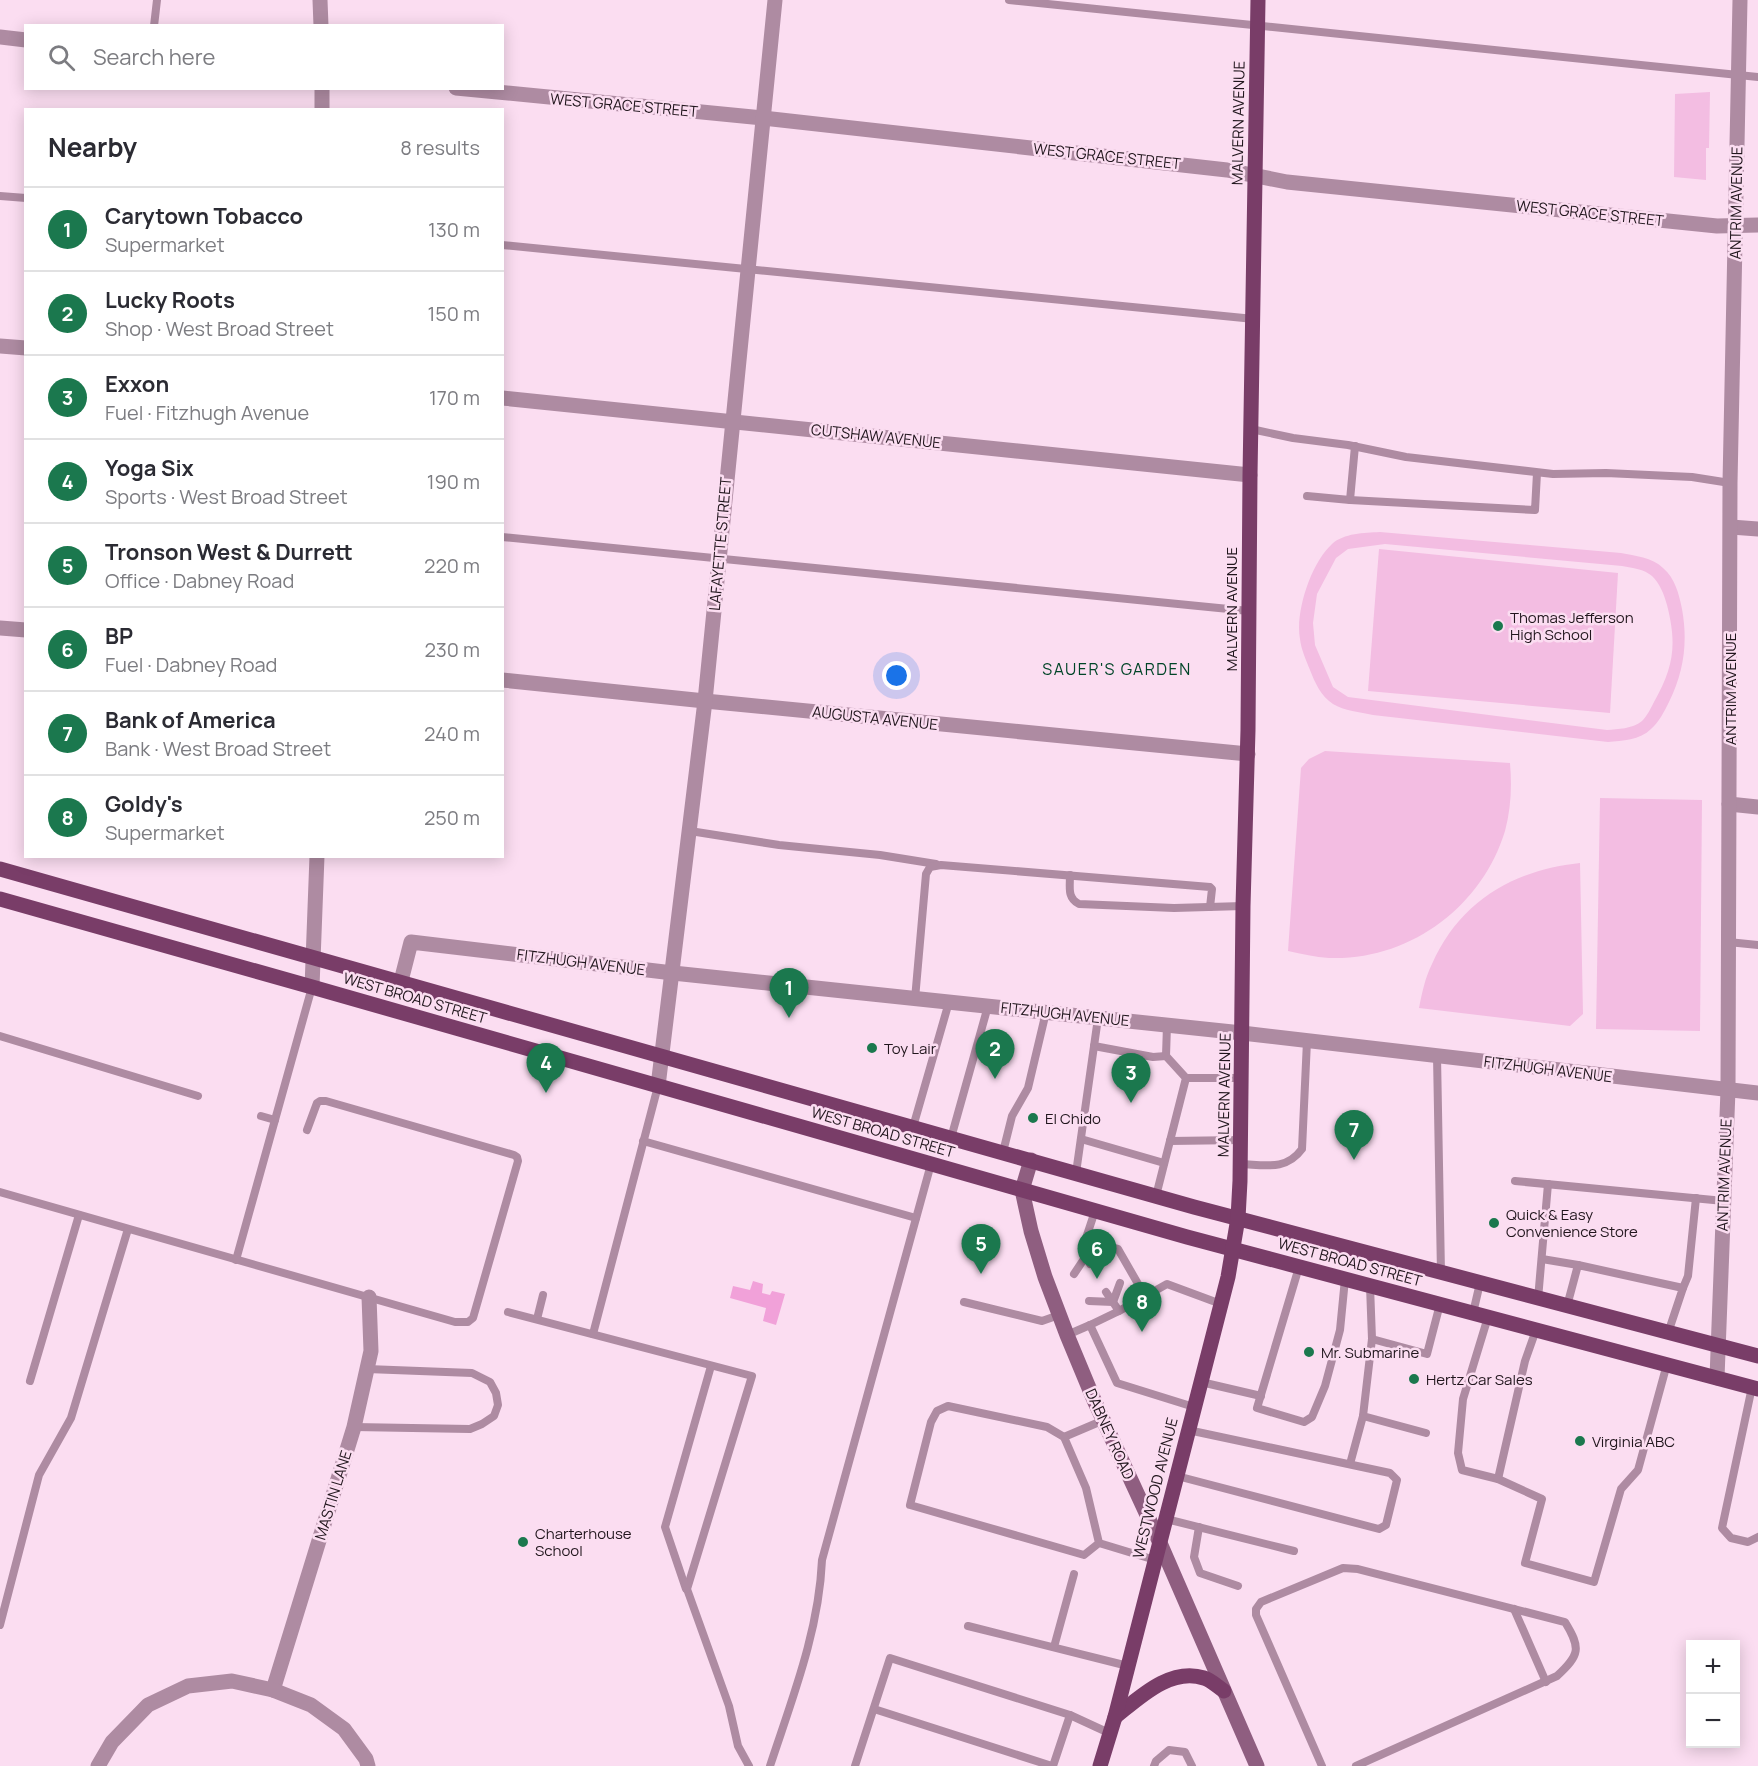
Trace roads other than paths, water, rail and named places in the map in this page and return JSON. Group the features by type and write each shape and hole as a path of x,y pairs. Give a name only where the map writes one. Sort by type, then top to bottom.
{"main road":[{"name":"MALVERN AVENUE","path":"1238,1218 1241,1164 1248,754 1258,0"},
{"name":"WEST BROAD STREET","path":"0,869 1156,1196 1758,1356"},
{"name":"WEST BROAD STREET","path":"0,899 1095,1211 1755,1388"},
{"name":"WESTWOOD AVENUE","path":"1100,1766 1115,1717 1221,1304 1238,1218"},
{"path":"1115,1717 1147,1692 1174,1679 1193,1676 1206,1678 1224,1691"}],"street":[{"path":"320,0 321,24"},
{"name":"LAFAYETTE STREET","path":"658,1086 705,701 775,0"},
{"name":"ANTRIM AVENUE","path":"1717,1378 1728,1090 1730,483 1740,0"},
{"path":"0,37 24,40"},
{"path":"322,90 322,108"},
{"name":"WEST GRACE STREET","path":"476,90 763,118 1227,170 1287,182 1717,226 1758,225"},
{"path":"0,346 24,348"},
{"name":"CUTSHAW AVENUE","path":"504,398 1250,475"},
{"path":"1731,527 1758,529"},
{"path":"0,627 24,630"},
{"name":"AUGUSTA AVENUE","path":"504,680 1248,754"},
{"path":"1729,804 1758,807"},
{"path":"312,987 318,858"},
{"name":"FITZHUGH AVENUE","path":"401,981 411,942 673,973 1242,1033 1758,1093"},
{"name":"DABNEY ROAD","path":"1031,1160 1022,1190 1031,1231 1059,1315 1257,1766"},
{"name":"MASTIN LANE","path":"273,1690 354,1427 371,1351 369,1297"},
{"path":"98,1766 112,1742 148,1705 188,1686 232,1681 273,1690 311,1705 344,1730 366,1759 368,1766"}],"lane":[{"path":"154,24 157,0"},
{"path":"1009,0 1758,77"},
{"path":"0,196 24,198"},
{"path":"504,245 1254,319"},
{"path":"1251,429 1293,438 1356,446 1406,457 1537,473 1692,477 1730,483"},
{"path":"1350,500 1356,446"},
{"path":"1307,496 1535,510 1537,473"},
{"path":"504,537 1249,611"},
{"path":"690,831 779,845 880,855 941,865 1210,887 1212,889 1210,907"},
{"path":"915,999 926,874 930,867 941,865"},
{"path":"1070,875 1069,894 1073,901 1079,904 1174,908 1244,906"},
{"path":"1728,942 1758,945"},
{"path":"236,1260 312,987"},
{"path":"913,1127 949,1002"},
{"path":"951,1138 988,1006"},
{"path":"1003,1152 1012,1116 1028,1088 1046,1012"},
{"path":"1076,1173 1098,1018"},
{"path":"1167,1025 1166,1056 1186,1078 1242,1078"},
{"path":"0,1036 198,1096"},
{"path":"1241,1164 1288,1163 1302,1149 1307,1041"},
{"path":"1094,1046 1153,1057 1166,1056"},
{"path":"1437,1056 1441,1273"},
{"path":"1156,1196 1186,1078"},
{"path":"592,1334 658,1086"},
{"path":"0,1192 455,1322 468,1322 473,1318 518,1161 517,1157 326,1101 316,1103 307,1130"},
{"path":"261,1116 275,1120"},
{"path":"1081,1139 1164,1163"},
{"path":"1170,1141 1241,1140"},
{"path":"643,1141 915,1221"},
{"path":"770,1766 815,1622 821,1585 822,1560 931,1164"},
{"path":"1515,1181 1724,1201"},
{"path":"1538,1299 1548,1184"},
{"path":"1668,1333 1688,1276 1696,1198"},
{"path":"1088,1260 1083,1247 1095,1211"},
{"path":"30,1381 79,1215"},
{"path":"0,1624 39,1475 71,1418 128,1229"},
{"path":"1085,1241 1118,1249 1145,1296"},
{"path":"1074,1274 1088,1260 1106,1256"},
{"path":"1542,1259 1578,1264 1683,1288"},
{"path":"1567,1306 1578,1264"},
{"path":"1299,1267 1257,1408 1304,1422 1312,1417 1325,1386 1340,1330 1345,1279"},
{"path":"1113,1302 1120,1283"},
{"path":"1480,1283 1480,1315 1463,1399 1458,1453 1462,1470 1498,1479 1542,1499 1525,1563 1594,1582 1621,1489 1638,1470 1667,1364"},
{"path":"1067,1335 1119,1311 1167,1284 1221,1304"},
{"path":"1350,1464 1363,1416 1372,1339 1370,1286"},
{"path":"1106,1292 1119,1311"},
{"path":"537,1319 543,1295"},
{"path":"1089,1301 1113,1302"},
{"path":"964,1302 1042,1321 1059,1315"},
{"path":"1372,1339 1427,1354 1440,1304"},
{"path":"508,1312 752,1376 687,1589"},
{"path":"1090,1325 1117,1383 1194,1407"},
{"path":"1498,1479 1525,1361 1536,1330"},
{"path":"711,1366 665,1527 729,1706 738,1746 749,1766"},
{"path":"354,1427 470,1429 494,1416 498,1405 496,1393 490,1382 472,1373 367,1369"},
{"path":"1201,1382 1261,1396"},
{"path":"1755,1388 1722,1528 1731,1538 1748,1542 1758,1537"},
{"path":"948,1406 1047,1427 1064,1437 1086,1488 1099,1543 1084,1556 910,1505 931,1422 937,1411 948,1406"},
{"path":"1363,1416 1426,1433"},
{"path":"1064,1437 1104,1420"},
{"path":"1177,1476 1379,1529 1386,1525 1397,1480 1390,1473 1188,1430"},
{"path":"1166,1519 1294,1551"},
{"path":"1199,1527 1194,1557 1200,1573 1238,1586"},
{"path":"1099,1543 1155,1560"},
{"path":"1322,1766 1256,1615 1256,1609 1261,1602 1343,1568 1358,1569 1565,1622 1575,1639 1576,1649 1570,1664 1557,1676 1356,1766"},
{"path":"1054,1647 1074,1575"},
{"path":"1514,1609 1546,1682"},
{"path":"968,1626 1128,1666"},
{"path":"855,1766 890,1658 1070,1715 1109,1732"},
{"path":"873,1709 1053,1766 1070,1715"},
{"path":"1154,1766 1156,1761 1169,1750 1185,1752 1192,1766"}],"place":[{"name":"Thomas Jefferson High School","path":"1498,626"},
{"name":"Carytown Tobacco","path":"789,1018"},
{"name":"Toy Lair","path":"872,1048"},
{"name":"Lucky Roots","path":"995,1079"},
{"name":"Yoga Six","path":"546,1093"},
{"name":"Exxon","path":"1131,1103"},
{"name":"El Chido","path":"1033,1118"},
{"name":"Bank of America","path":"1354,1160"},
{"name":"Quick & Easy Convenience Store","path":"1494,1223"},
{"name":"Tronson West & Durrett","path":"981,1274"},
{"name":"BP","path":"1097,1279"},
{"name":"Goldy's","path":"1142,1332"},
{"name":"Mr. Submarine","path":"1309,1352"},
{"name":"Hertz Car Sales","path":"1414,1379"},
{"name":"Virginia ABC","path":"1580,1441"},
{"name":"Charterhouse School","path":"523,1542"}],"district":[{"name":"SAUER'S GARDEN","path":"1117,669"}]}
